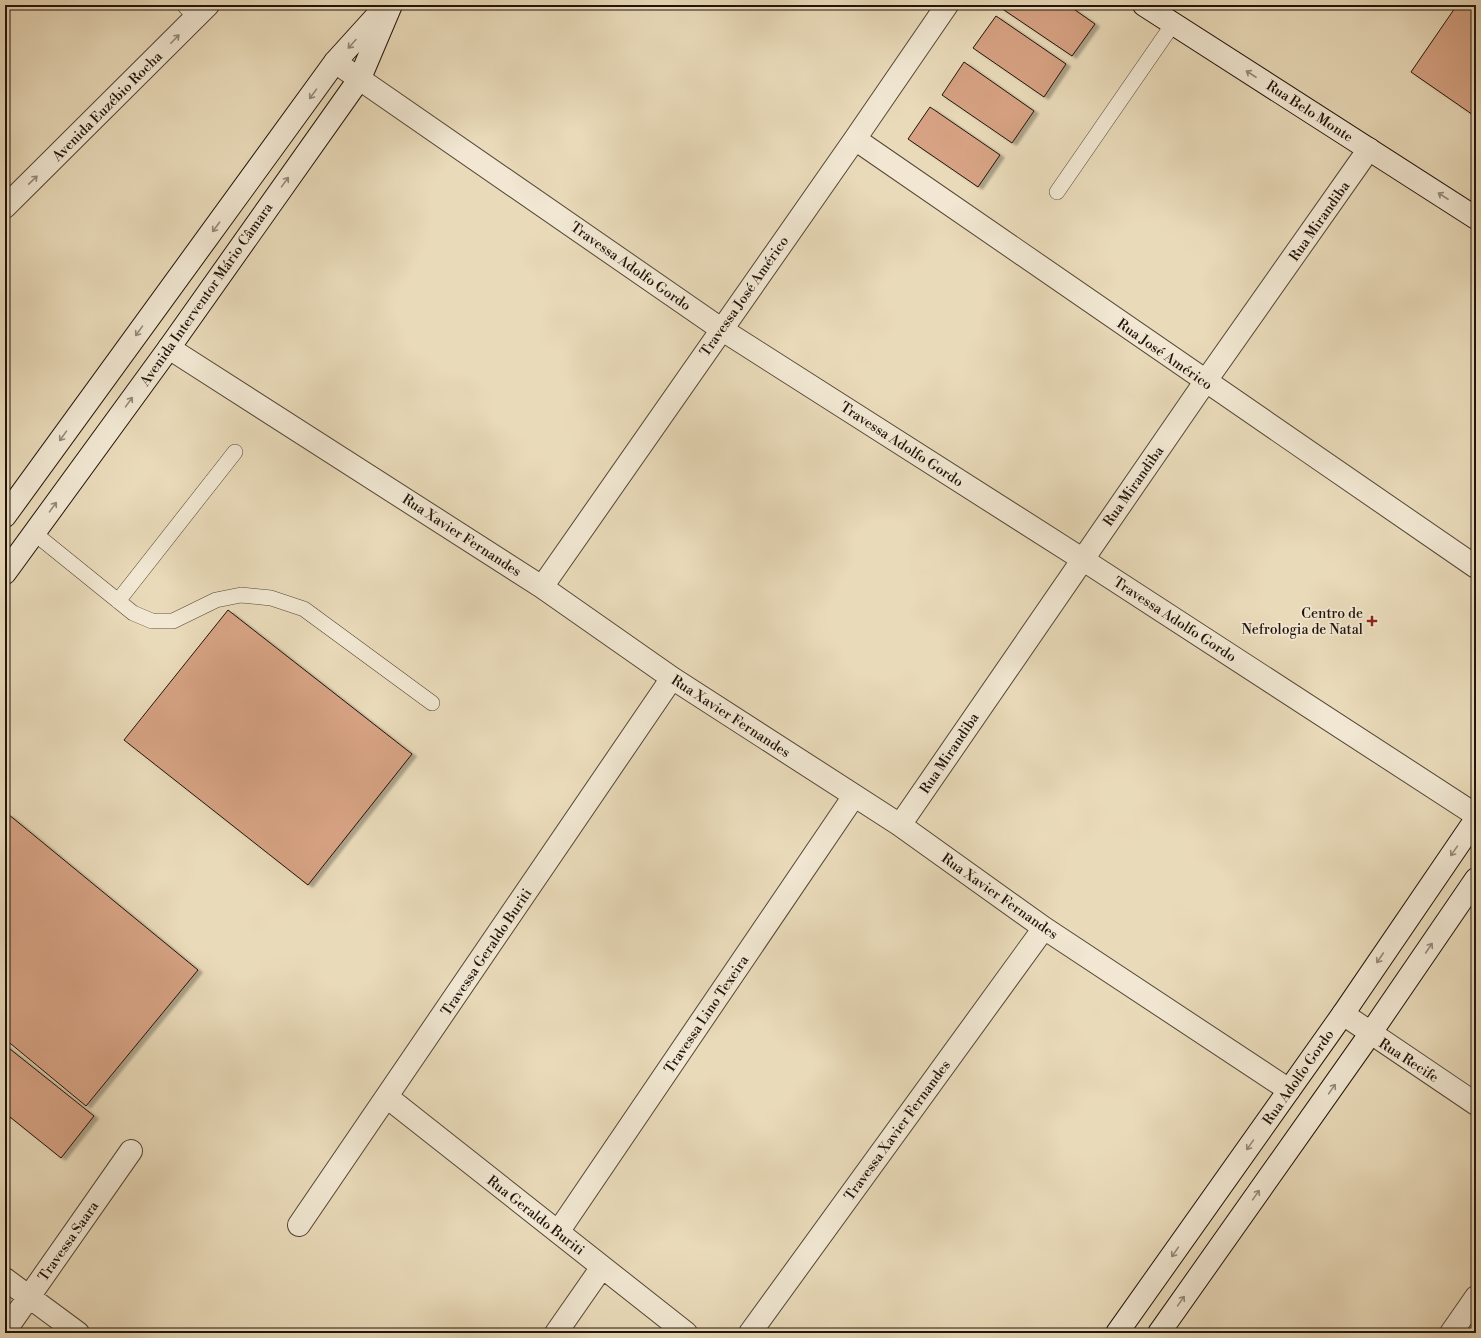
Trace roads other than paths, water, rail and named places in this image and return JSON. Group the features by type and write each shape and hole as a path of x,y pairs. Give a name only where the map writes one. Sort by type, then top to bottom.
{"street":[{"name":"Avenida Interventor Mário Câmara","path":"5,516 335,62 388,5"},
{"name":"Avenida Interventor Mário Câmara","path":"5,573 169,348 360,78 391,5"},
{"name":"Travessa José Américo","path":"542,587 947,5"},
{"name":"Rua Belo Monte","path":"1144,5 1476,218"},
{"name":"Avenida Euzébio Rocha","path":"5,207 196,9"},
{"name":"Travessa Adolfo Gordo","path":"335,62 721,329 1082,559 1476,815"},
{"name":"Rua José Américo","path":"855,139 1205,382 1476,567"},
{"name":"Rua Mirandiba","path":"900,825 1082,559 1369,149"},
{"name":"Rua Xavier Fernandes","path":"169,348 542,587 672,678 900,825 1044,928 1289,1090"},
{"name":"Travessa Geraldo Buriti","path":"299,1225 672,678"},
{"name":"Travessa Lino Texeira","path":"558,1232 854,796"},
{"name":"Rua Adolfo Gordo","path":"1117,1333 1289,1090 1476,819"},
{"path":"1159,1333 1370,1034 1476,879"},
{"name":"Travessa Xavier Fernandes","path":"750,1333 1044,928"},
{"name":"Rua Recife","path":"1342,1014 1476,1104"},
{"name":"Rua Geraldo Buriti","path":"387,1097 686,1333"},
{"name":"Travessa Saara","path":"5,1331 131,1151"},
{"path":"556,1333 602,1267"},
{"path":"5,1280 78,1333"},
{"path":"1451,1333 1476,1297"}],"lane":[{"path":"1056,192 1173,24"},
{"path":"118,601 235,452"},
{"path":"34,534 133,613 152,620 173,621 216,600 240,595 271,598 304,609 432,703"}],"place":[{"name":"Centro de Nefrologia de Natal","path":"1372,621"}]}
